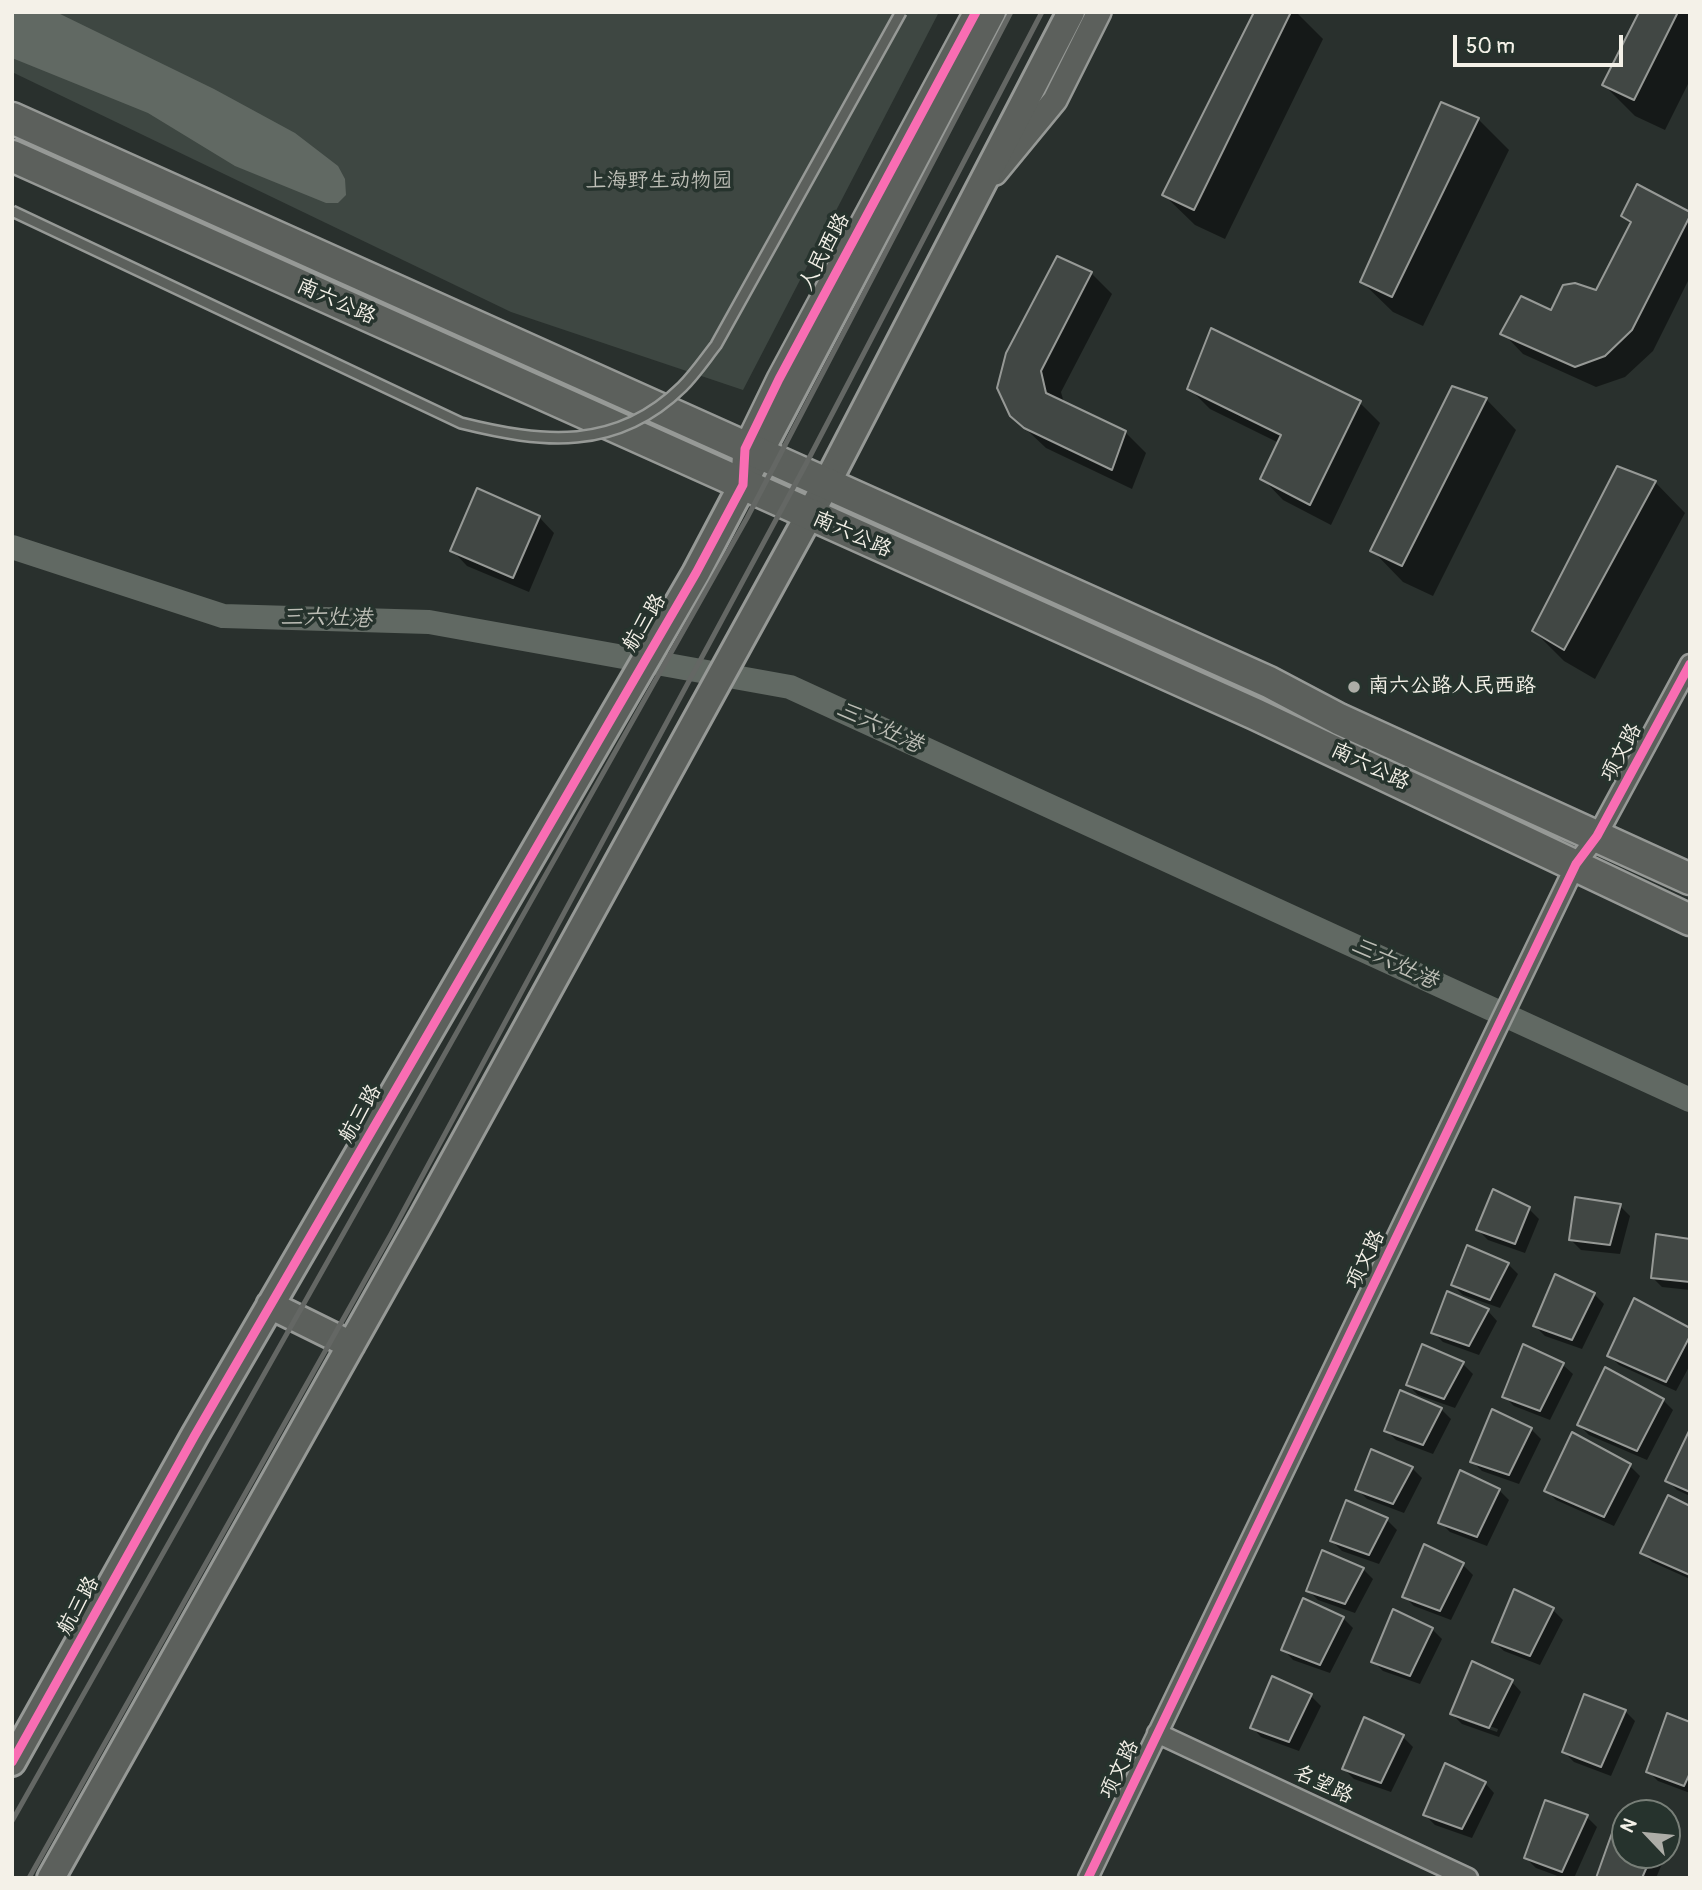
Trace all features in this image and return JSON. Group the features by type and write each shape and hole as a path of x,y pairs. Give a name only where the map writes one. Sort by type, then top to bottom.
{"highway":[{"name":"南六公路","path":"12,118 1269,682 1339,719 1690,879"},
{"name":"南六公路","path":"12,156 808,516 1255,713 1690,920"}],"main road":[{"name":"人民西路","path":"743,485 752,452 992,12"},
{"path":"51,1878 351,1345 827,483 1071,12"},
{"name":"航三路","path":"12,1762 270,1305 696,573 743,485"},
{"path":"270,1305 351,1345"}],"street":[{"name":"人民西路","path":"752,452 840,261 976,12"},
{"path":"974,200 1055,100 1099,12"},
{"name":"项文路","path":"1088,1878 1576,864 1597,836 1690,664"},
{"name":"名望路","path":"1157,1733 1468,1878"}],"lane":[{"path":"12,211 461,423 520,438 573,438 598,434 636,420 681,388 716,345 901,12"}],"green space":[{"name":"上海野生动物园","path":"12,12 939,12 743,390 511,312 12,72"}],"shaded area":[{"path":"12,12 56,12 214,89 295,133 338,166 345,179 346,195 338,203 326,203 235,166 148,113 12,58"}],"building":[{"path":"1254,12 1291,12 1194,210 1162,195"},
{"path":"1639,12 1678,12 1634,100 1602,85"},
{"path":"1441,102 1479,118 1392,297 1360,282"},
{"path":"1637,184 1690,212 1690,216 1632,330 1605,356 1575,367 1500,334 1521,296 1551,310 1563,285 1575,283 1596,290 1631,222 1621,216"},
{"path":"1057,256 1092,272 1041,371 1046,393 1126,431 1112,470 1024,428 1010,416 997,388 1006,353"},
{"path":"1211,328 1361,401 1310,505 1260,479 1281,435 1187,389"},
{"path":"1452,386 1487,398 1402,566 1370,551"},
{"path":"1617,466 1656,481 1564,650 1532,631"},
{"path":"477,488 540,516 513,578 450,551"},
{"path":"1493,1189 1530,1207 1515,1244 1476,1230"},
{"path":"1575,1197 1621,1204 1610,1245 1569,1240"},
{"path":"1656,1234 1690,1239 1690,1282 1651,1278"},
{"path":"1467,1245 1509,1263 1490,1300 1451,1285"},
{"path":"1555,1274 1595,1293 1572,1340 1533,1326"},
{"path":"1447,1291 1489,1309 1469,1346 1431,1333"},
{"path":"1634,1298 1690,1328 1690,1336 1666,1382 1607,1356"},
{"path":"1422,1344 1464,1362 1444,1399 1406,1385"},
{"path":"1523,1344 1564,1363 1540,1411 1502,1397"},
{"path":"1605,1367 1664,1399 1637,1451 1577,1425"},
{"path":"1400,1390 1442,1408 1423,1445 1384,1431"},
{"path":"1492,1409 1532,1428 1509,1475 1470,1462"},
{"path":"1690,1429 1690,1492 1665,1481"},
{"path":"1572,1432 1631,1464 1604,1517 1544,1491"},
{"path":"1371,1449 1413,1467 1393,1504 1355,1490"},
{"path":"1460,1470 1500,1489 1477,1537 1438,1523"},
{"path":"1668,1495 1690,1506 1690,1575 1640,1553"},
{"path":"1346,1500 1388,1518 1369,1555 1330,1541"},
{"path":"1424,1544 1464,1563 1440,1611 1402,1597"},
{"path":"1322,1550 1364,1568 1345,1604 1306,1591"},
{"path":"1514,1589 1554,1608 1530,1656 1492,1642"},
{"path":"1303,1598 1344,1617 1320,1665 1281,1650"},
{"path":"1393,1609 1433,1628 1410,1676 1371,1662"},
{"path":"1472,1661 1513,1680 1489,1728 1450,1714"},
{"path":"1272,1676 1312,1694 1289,1742 1250,1728"},
{"path":"1584,1694 1626,1710 1601,1767 1562,1752"},
{"path":"1667,1713 1690,1722 1690,1773 1684,1786 1646,1772"},
{"path":"1364,1717 1404,1735 1381,1783 1342,1769"},
{"path":"1445,1763 1486,1782 1462,1829 1423,1815"},
{"path":"1545,1800 1588,1815 1562,1872 1524,1858"},
{"path":"1611,1836 1611,1869 1646,1869 1642,1878 1596,1878"}],"waterway":[{"name":"三六灶港","path":"12,547 223,616 429,622 790,687 1690,1100"}],"railway":[{"path":"12,1821 747,518 1011,12"},
{"path":"29,1878 391,1234 806,464 1042,12"}],"cycle path":[{"path":"12,1762 195,1435 696,573 743,485 745,449 779,379 976,12"},
{"path":"1088,1878 1576,864 1597,836 1690,664"}],"place":[{"name":"南六公路人民西路","path":"1354,687"}]}
